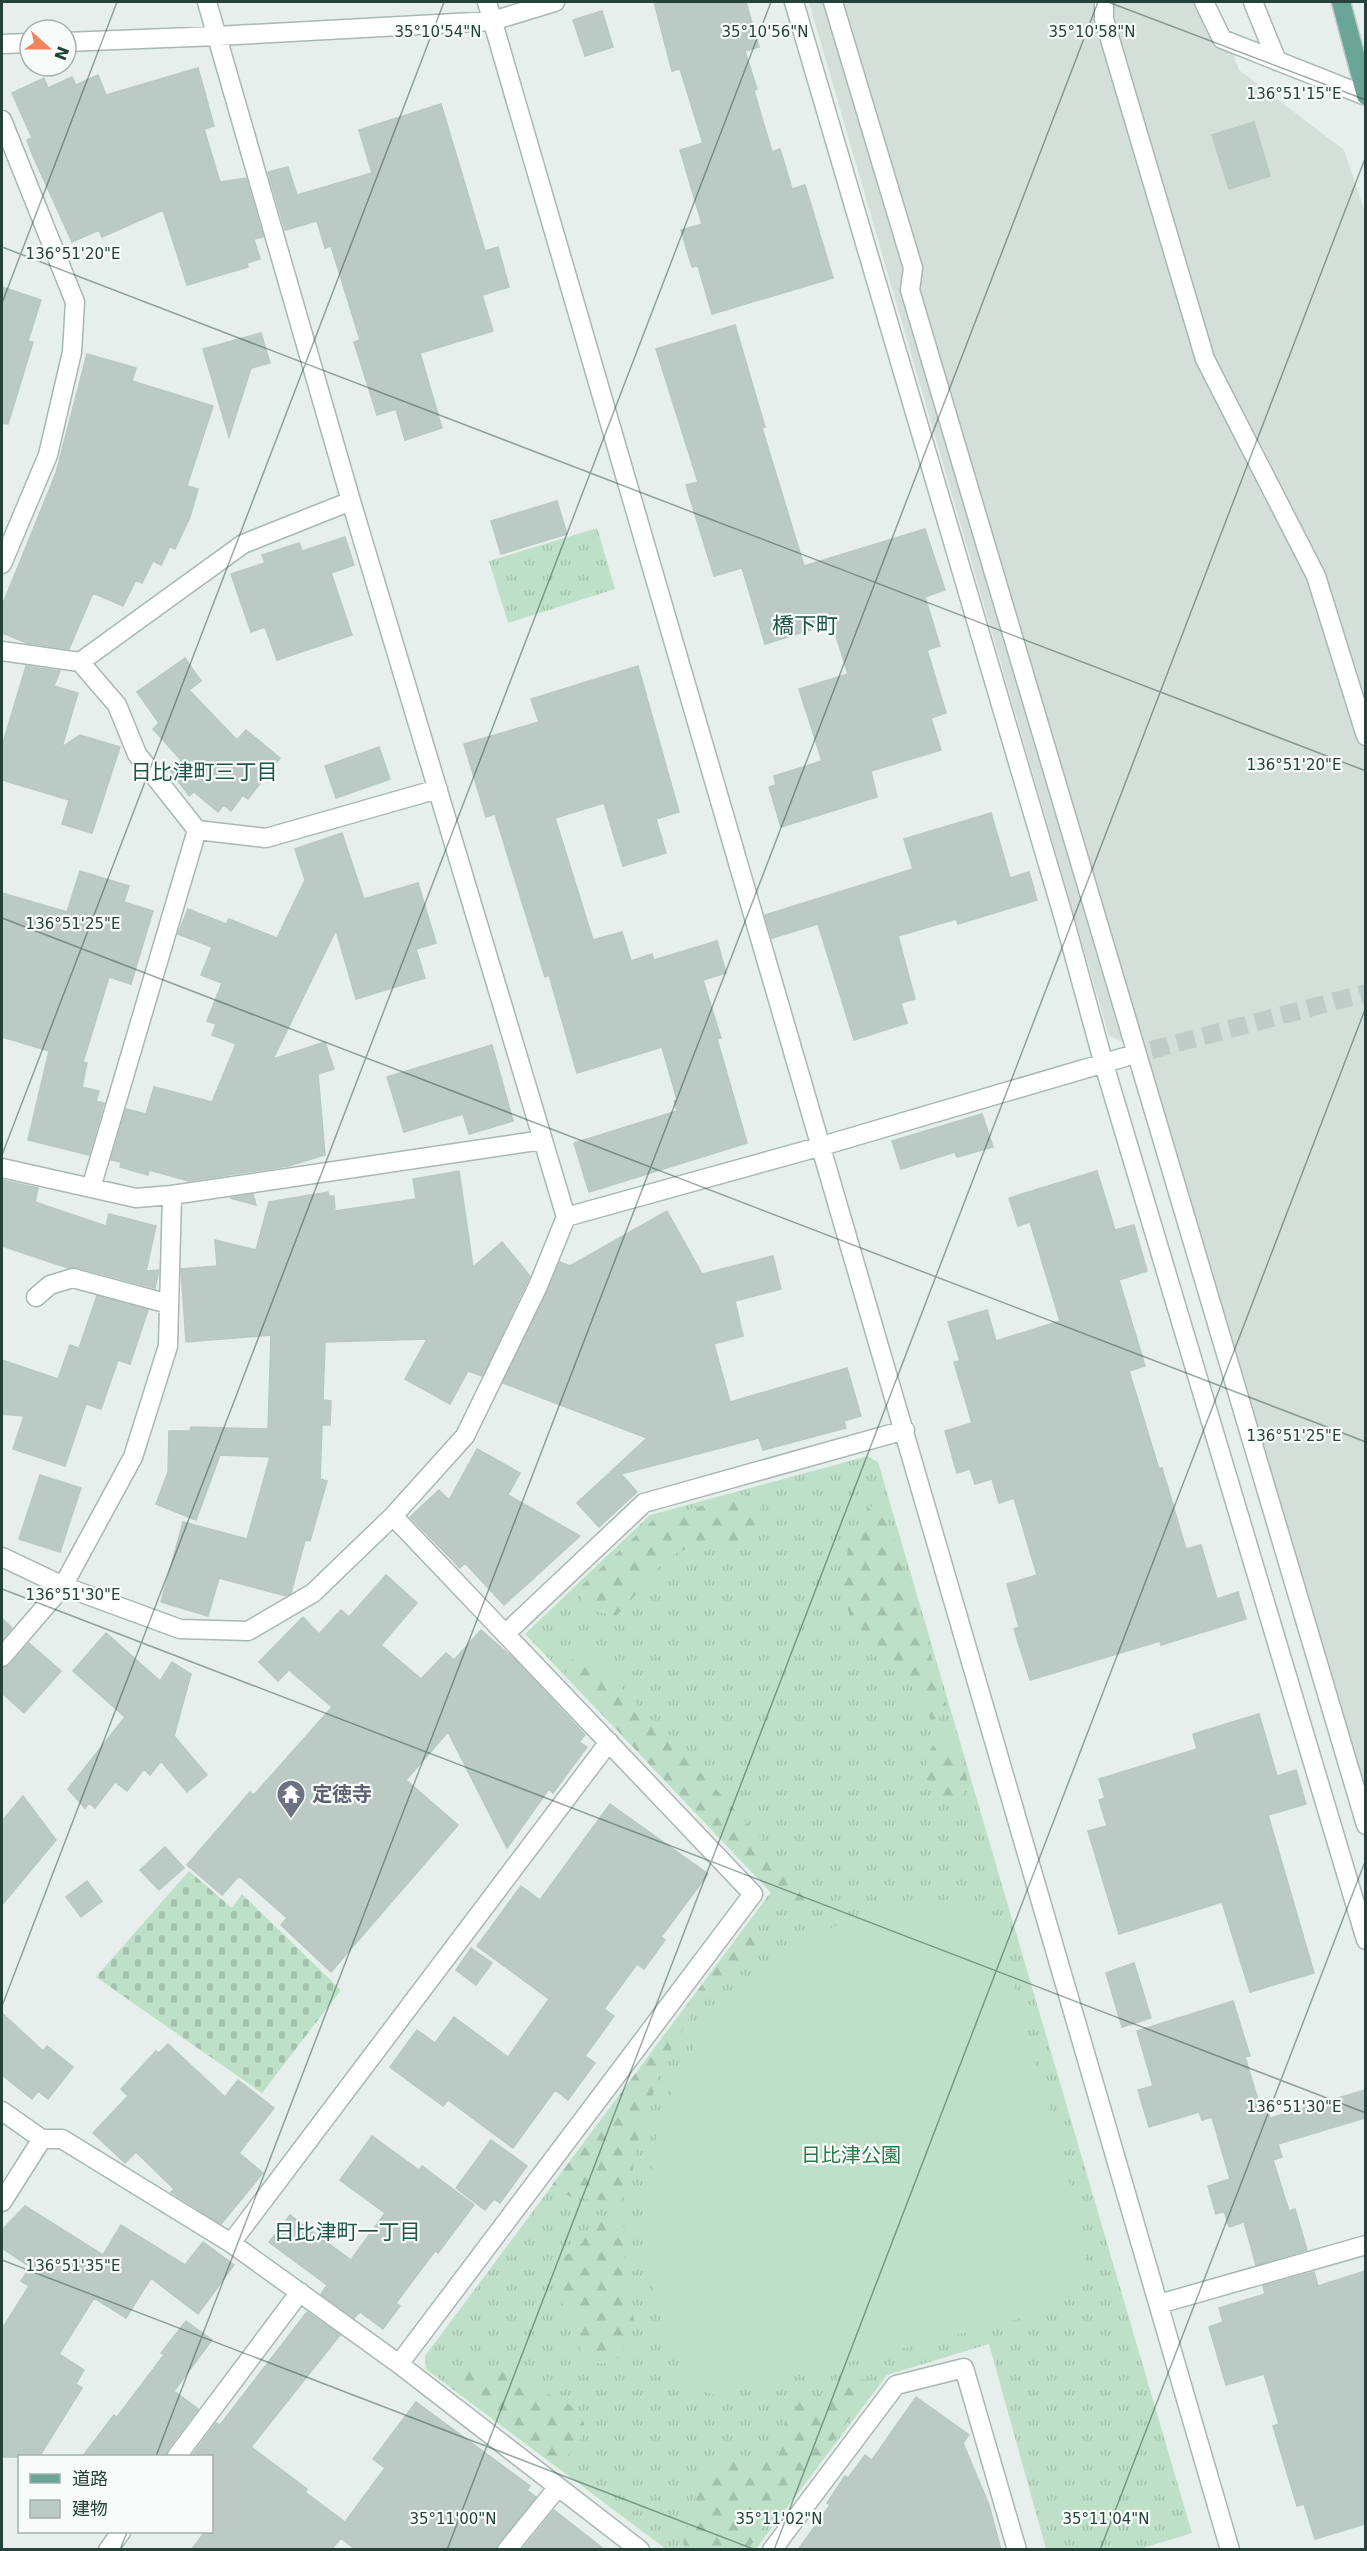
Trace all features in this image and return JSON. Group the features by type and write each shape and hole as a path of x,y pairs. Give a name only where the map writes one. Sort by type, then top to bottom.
{"main road":[{"path":"1341,2 1360,51 1365,96"}],"street":[{"path":"2,1557 63,1586 180,1629 248,1631 313,1593 393,1516 465,1436 538,1286 566,1217 351,501 207,2"},
{"path":"487,2 1230,2550"},
{"path":"78,42 492,21 555,2"},
{"path":"794,2 1065,922 1103,1061 1365,1940"},
{"path":"833,2 913,268 910,290 1365,1825"},
{"path":"1104,2 1104,19 1205,358 1316,576 1365,736"},
{"path":"1204,2 1222,39 1365,96"},
{"path":"1253,2 1277,61"},
{"path":"2,44 18,43"},
{"path":"2,120 75,302 72,352 48,455 2,564"},
{"path":"80,662 243,544 351,501"},
{"path":"2,651 80,662 117,705 137,754 197,830 266,838 438,789"},
{"path":"91,1188 197,830"},
{"path":"566,1217 822,1146 1103,1061 1125,1057"},
{"path":"2,1168 136,1198 543,1140"},
{"path":"2,1657 63,1586 133,1457 168,1347 172,1194"},
{"path":"36,1297 50,1284 73,1278 169,1304"},
{"path":"506,1634 644,1503 904,1430"},
{"path":"393,1516 753,1894 399,2364"},
{"path":"231,2242 609,1742"},
{"path":"2,2111 42,2139 62,2139 231,2242 399,2364 640,2550"},
{"path":"2,2202 42,2139"},
{"path":"1159,2304 1365,2245"},
{"path":"178,2455 300,2292"},
{"path":"771,2550 896,2385 964,2368 1017,2550"},
{"path":"507,2550 558,2487"},
{"path":"108,2550 120,2533"}],"shaded area":[{"path":"809,2 1215,2 1239,70 1344,150 1365,212 1365,1832 1123,1042 1109,1036"}],"green space":[{"path":"597,528 615,589 508,623 489,561"},
{"name":"日比津公園","path":"868,1456 878,1462 1192,2533 1140,2549 1046,2549 989,2344 887,2375 755,2550 666,2549 426,2369 425,2356 771,1892 525,1634 650,1515"},
{"path":"747,1493 761,1507 757,1522 740,1543 684,1550 674,1554 657,1569 616,1616 594,1611 583,1604 579,1588 653,1520"},
{"path":"883,1504 948,1709 941,1717 932,1720 922,1708 915,1690 888,1657 853,1621 842,1596 848,1548 864,1512 874,1505"},
{"path":"588,1651 796,1876 814,1901 812,1909 805,1918 793,1916 565,1675 573,1659"},
{"path":"946,1736 955,1740 969,1785 959,1799 949,1800 936,1797 926,1778 929,1751 936,1742"},
{"path":"189,1871 232,1908 242,1894 341,1990 262,2093 96,1977"},
{"path":"966,1898 983,1905 997,1922 1086,2243 1080,2282 1071,2296 1053,2310 717,2396 690,2387 660,2316 648,2264 647,2203 656,2138 676,2079 708,2022 755,1971 816,1933 897,1904"},
{"path":"748,1923 768,1944 731,1970 692,2013 662,2065 635,2151 631,2190 619,2202 571,2197 552,2185"},
{"path":"608,2219 618,2222 626,2229 623,2270 635,2324 620,2357 604,2364 591,2362 580,2349 574,2313 556,2299 553,2290 563,2258 583,2242 593,2224"},
{"path":"510,2365 554,2398 576,2408 584,2423 585,2433 558,2468 449,2386 455,2372 473,2372 481,2375 496,2366"},
{"path":"856,2379 869,2380 872,2385 870,2393 748,2549 686,2549 683,2543 697,2492 711,2467 723,2461 740,2459 763,2464 778,2453 788,2417 800,2402"}],"building":[{"path":"654,2 746,2 759,47 745,51 772,152 780,149 792,189 805,185 833,278 712,314 698,266 692,267 681,230 702,224 680,150 703,143 680,69 672,71"},
{"path":"602,11 613,47 585,56 573,20"},
{"path":"198,68 214,126 204,129 220,182 246,178 263,237 254,239 260,259 247,263 248,267 187,285 163,210 102,237 99,230 72,242 32,154 27,140 32,138 12,93 44,78 48,88 70,78 72,78 76,85 98,75 106,95"},
{"path":"441,104 485,251 498,247 509,287 482,295 493,331 420,353 442,428 405,440 396,409 377,415 354,342 360,340 331,246 325,248 317,221 285,230 268,172 288,167 297,195 372,173 359,130"},
{"path":"1254,122 1270,176 1229,189 1212,135"},
{"path":"2,287 41,300 28,341 33,342 8,424 2,423"},
{"path":"735,325 765,427 762,428 804,566 925,529 945,590 925,597 940,646 927,650 946,713 931,718 941,750 871,771 877,797 781,827 769,787 776,785 774,776 822,761 799,689 848,674 832,623 765,644 742,568 714,576 686,485 698,482 656,349"},
{"path":"261,333 270,363 251,368 229,437 203,349"},
{"path":"87,354 136,368 132,381 213,406 187,486 198,489 190,517 175,549 170,546 161,565 153,561 142,583 136,580 123,606 93,593 69,649 27,643 2,633 2,606 56,473"},
{"path":"557,501 567,534 501,554 491,521"},
{"path":"345,537 354,565 331,573 352,635 277,660 265,627 251,632 231,574 265,563 262,555 299,543 302,551"},
{"path":"185,658 201,681 189,690 237,740 246,730 280,758 248,799 243,795 231,811 224,805 218,812 194,792 189,796 169,769 181,760 153,729 159,723 137,692"},
{"path":"26,666 60,671 54,686 78,693 62,747 80,735 120,747 92,833 62,824 69,800 2,780 2,746"},
{"path":"638,666 679,812 656,819 666,853 623,866 604,803 555,818 593,940 622,932 631,961 652,954 654,960 717,941 726,973 703,980 721,1038 717,1039 747,1143 589,1192 574,1143 677,1111 674,1101 677,1100 662,1047 577,1073 549,975 545,977 495,814 486,817 464,744 539,722 531,699"},
{"path":"379,747 390,779 336,798 325,766"},
{"path":"991,813 1010,878 1029,872 1037,900 958,924 956,919 898,936 915,999 901,1003 907,1023 854,1040 818,924 772,938 765,915 913,869 904,839"},
{"path":"342,833 364,899 418,883 436,943 416,949 425,978 356,999 336,930 273,1059 325,1042 334,1069 318,1074 325,1155 288,1166 189,1181 149,1170 148,1175 120,1167 121,1162 111,1160 126,1109 146,1114 154,1087 212,1102 236,1044 212,1035 216,1024 207,1021 222,983 201,975 212,947 178,934 188,909 226,924 229,919 277,938 305,880 295,849"},
{"path":"80,871 129,886 124,902 153,911 131,984 109,977 83,1062 87,1063 82,1087 99,1091 96,1101 104,1103 89,1155 28,1140 49,1051 2,1037 2,893 67,912"},
{"path":"492,1045 513,1121 469,1134 463,1114 404,1132 387,1077"},
{"path":"982,1114 993,1147 957,1157 955,1152 901,1169 892,1141"},
{"path":"459,1171 473,1267 502,1242 530,1276 482,1376 468,1371 450,1404 405,1379 427,1339 325,1342 323,1400 331,1401 330,1425 322,1425 320,1479 327,1481 310,1541 305,1540 291,1593 286,1596 219,1578 208,1616 161,1602 183,1522 247,1539 270,1457 220,1455 196,1520 156,1504 168,1472 169,1431 190,1431 191,1427 268,1429 271,1335 186,1342 181,1269 217,1266 215,1240 256,1250 269,1202 328,1192 329,1196 334,1196 335,1211 416,1199 413,1179"},
{"path":"1097,1171 1115,1230 1134,1225 1147,1271 1119,1280 1145,1366 1129,1371 1159,1469 1162,1468 1186,1549 1201,1545 1217,1599 1238,1592 1246,1619 1161,1645 1160,1641 1030,1680 1014,1629 1019,1627 1007,1584 1037,1575 1014,1498 999,1503 992,1479 975,1484 970,1469 957,1473 945,1431 972,1423 954,1362 960,1361 948,1322 987,1310 996,1341 1060,1321 1030,1222 1018,1226 1009,1198"},
{"path":"2,1180 38,1188 35,1202 106,1226 109,1214 156,1226 146,1271 159,1270 155,1288 76,1267 68,1268 2,1246"},
{"path":"253,1194 256,1205 230,1198"},
{"path":"667,1211 702,1274 773,1256 781,1289 735,1301 743,1336 714,1344 730,1402 847,1368 861,1416 844,1421 846,1428 763,1450 759,1438 621,1474 637,1492 599,1527 577,1503 647,1438 503,1383 560,1262 570,1266"},
{"path":"97,1296 148,1310 130,1364 118,1360 101,1409 86,1404 65,1466 13,1449 24,1416 2,1414 2,1360 58,1379 70,1345 79,1348"},
{"path":"477,1449 520,1473 508,1495 580,1536 504,1605 465,1563 460,1568 410,1517 439,1490 449,1500"},
{"path":"40,1475 81,1488 60,1552 19,1539"},
{"path":"386,1575 417,1603 381,1645 421,1679 446,1653 454,1660 481,1630 515,1660 585,1735 579,1742 587,1747 553,1793 549,1789 507,1848 448,1732 406,1780 458,1825 331,1972 281,1925 287,1918 239,1876 222,1895 187,1865 250,1792 254,1795 332,1707 289,1670 278,1681 259,1662 303,1617 319,1634 341,1610 349,1617"},
{"path":"2,1618 12,1628 2,1640"},
{"path":"106,1633 160,1681 172,1662 191,1674 174,1736 207,1775 187,1792 161,1761 150,1775 144,1769 127,1791 115,1782 95,1808 89,1803 85,1808 68,1789 125,1717 73,1671"},
{"path":"29,1643 61,1671 24,1713 2,1693 2,1668 10,1665"},
{"path":"1259,1714 1277,1776 1296,1770 1306,1804 1268,1815 1314,1973 1250,1992 1222,1902 1119,1934 1088,1831 1107,1826 1099,1800 1105,1798 1099,1779 1197,1749 1193,1734"},
{"path":"23,1796 56,1840 2,1905 2,1821"},
{"path":"610,1804 708,1874 661,1937 665,1940 644,1969 637,1964 604,2009 614,2016 585,2056 595,2063 568,2100 555,2090 513,2148 448,2100 443,2106 390,2067 417,2030 435,2043 454,2017 508,2057 549,1999 477,1946 521,1886 540,1900"},
{"path":"165,1847 184,1868 159,1890 140,1870"},
{"path":"87,1881 102,1901 81,1917 66,1897"},
{"path":"471,1948 492,1963 476,1985 456,1970"},
{"path":"1134,1963 1151,2018 1122,2027 1106,1973"},
{"path":"1233,2001 1250,2056 1245,2057 1262,2113 1268,2111 1270,2118 1365,2090 1365,2118 1278,2144 1282,2157 1273,2160 1289,2211 1295,2209 1307,2250 1256,2265 1244,2222 1229,2227 1224,2211 1216,2214 1208,2186 1230,2179 1212,2117 1202,2120 1199,2112 1149,2127 1138,2090 1153,2086 1137,2031"},
{"path":"2,2013 43,2051 47,2046 73,2067 48,2099 38,2091 32,2099 2,2075"},
{"path":"168,2044 225,2097 238,2080 274,2108 239,2153 263,2173 221,2224 171,2192 174,2189 136,2152 125,2163 93,2133 128,2096 121,2089 156,2051 159,2053"},
{"path":"372,2136 419,2170 422,2166 474,2205 438,2253 435,2251 396,2303 400,2306 383,2329 360,2312 354,2318 321,2294 327,2285 269,2242 290,2215 351,2260 385,2213 340,2180"},
{"path":"491,2140 527,2166 500,2203 494,2199 485,2210 456,2188"},
{"path":"25,2206 103,2255 121,2225 185,2265 203,2242 234,2265 198,2314 151,2278 126,2318 94,2298 59,2354 84,2370 76,2384 82,2388 40,2455 2,2457 2,2329 29,2286 21,2281 30,2267 2,2248 2,2230"},
{"path":"1365,2271 1365,2524 1315,2539 1304,2504 1297,2506 1273,2426 1279,2424 1264,2374 1226,2385 1209,2327 1223,2322 1219,2308 1265,2294 1263,2286 1314,2272 1318,2286"},
{"path":"307,2312 340,2335 251,2447 307,2489 305,2492 345,2522 385,2468 373,2459 416,2402 530,2486 527,2490 536,2497 498,2543 496,2550 356,2550 341,2538 331,2550 191,2550 204,2533 213,2533 213,2455 192,2455 216,2423 220,2425"},
{"path":"186,2321 212,2340 174,2391 198,2409 168,2449 166,2455 84,2455 114,2415 117,2417 164,2355 161,2353"},
{"path":"916,2397 969,2435 963,2443 989,2505 1001,2550 955,2550 952,2547 945,2550 798,2550 830,2505 827,2503 845,2476 848,2478 865,2455 872,2460"},
{"path":"554,2510 605,2550 522,2550"}],"tunnel":[{"path":"1125,1057 1366,993"}],"place":[{"name":"定徳寺","path":"291,1820"}],"district":[{"name":"橋下町","path":"805,625"},
{"name":"日比津町三丁目","path":"204,772"},
{"name":"日比津町一丁目","path":"347,2232"}]}
